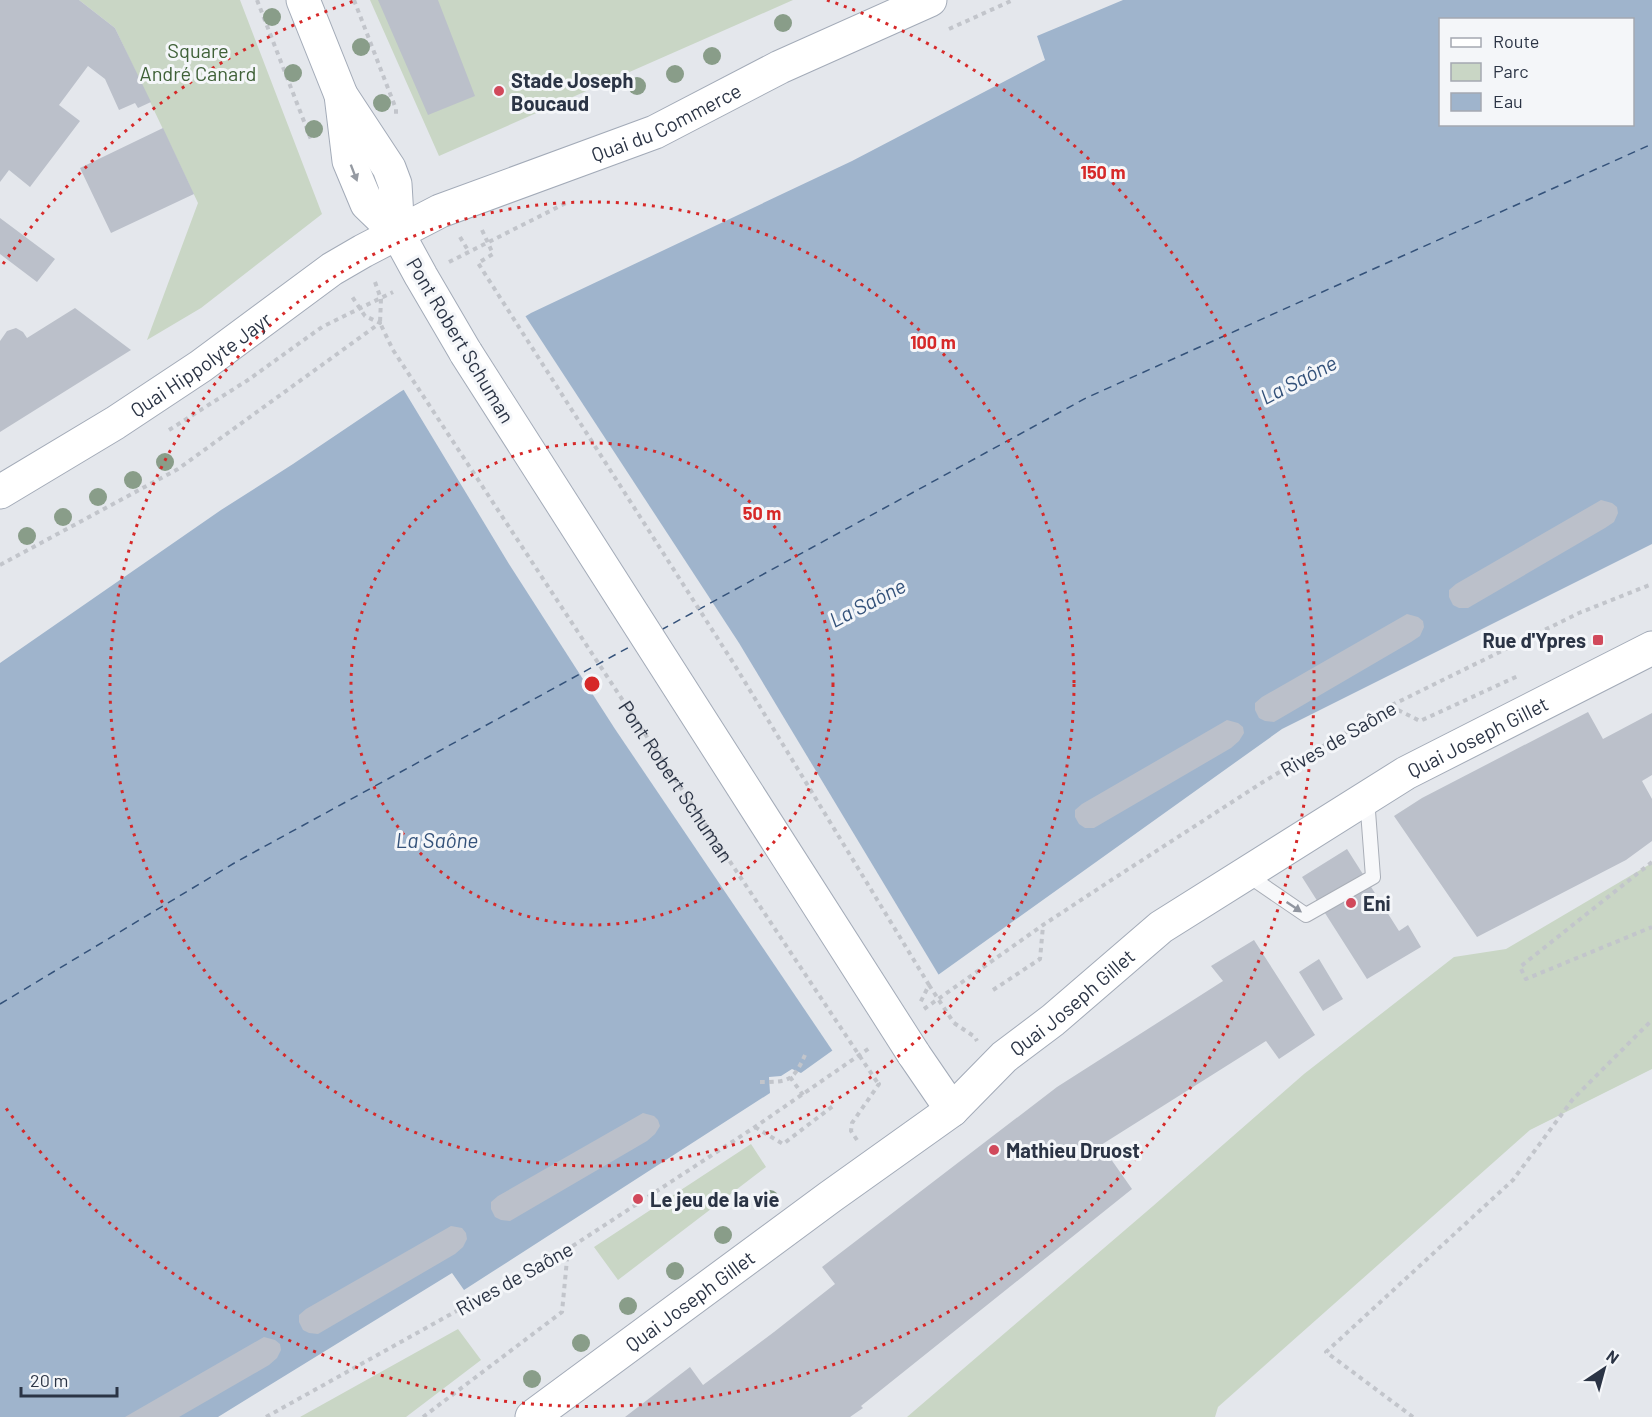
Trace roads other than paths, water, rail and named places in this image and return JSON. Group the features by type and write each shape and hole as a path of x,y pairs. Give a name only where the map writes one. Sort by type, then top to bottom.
{"main road":[{"name":"Pont Robert Schuman","path":"303,0 340,95 350,161 367,204 398,234 466,353 893,1023 952,1110"},
{"name":"Quai du Commerce","path":"398,234 440,211 655,132 780,67 930,0"},
{"name":"Quai Hippolyte Jayr","path":"0,492 115,423 201,366 332,269 363,250 398,234"},
{"name":"Quai Joseph Gillet","path":"532,1417 952,1110 1004,1057 1053,1020 1161,927 1406,773 1652,648"}],"lane":[{"path":"1246,874 1306,915 1373,877 1367,797"}],"water":[{"name":"La Saône","path":"1123,0 1652,0 1652,544 1282,729 801,1073 792,1069 781,1076 769,1077 770,1093 464,1290 452,1273 218,1417 0,1417 0,663 221,510 400,392 531,313 852,161 1045,60 1037,36"}],"place":[{"name":"Stade Joseph Boucaud","path":"499,91"},
{"name":"Rue d'Ypres","path":"1598,640"},
{"name":"Eni","path":"1351,903"},
{"name":"Mathieu Druost","path":"994,1150"},
{"name":"Le jeu de la vie","path":"638,1199"}],"park label":[{"name":"Square André Canard","path":"198,62"}]}
